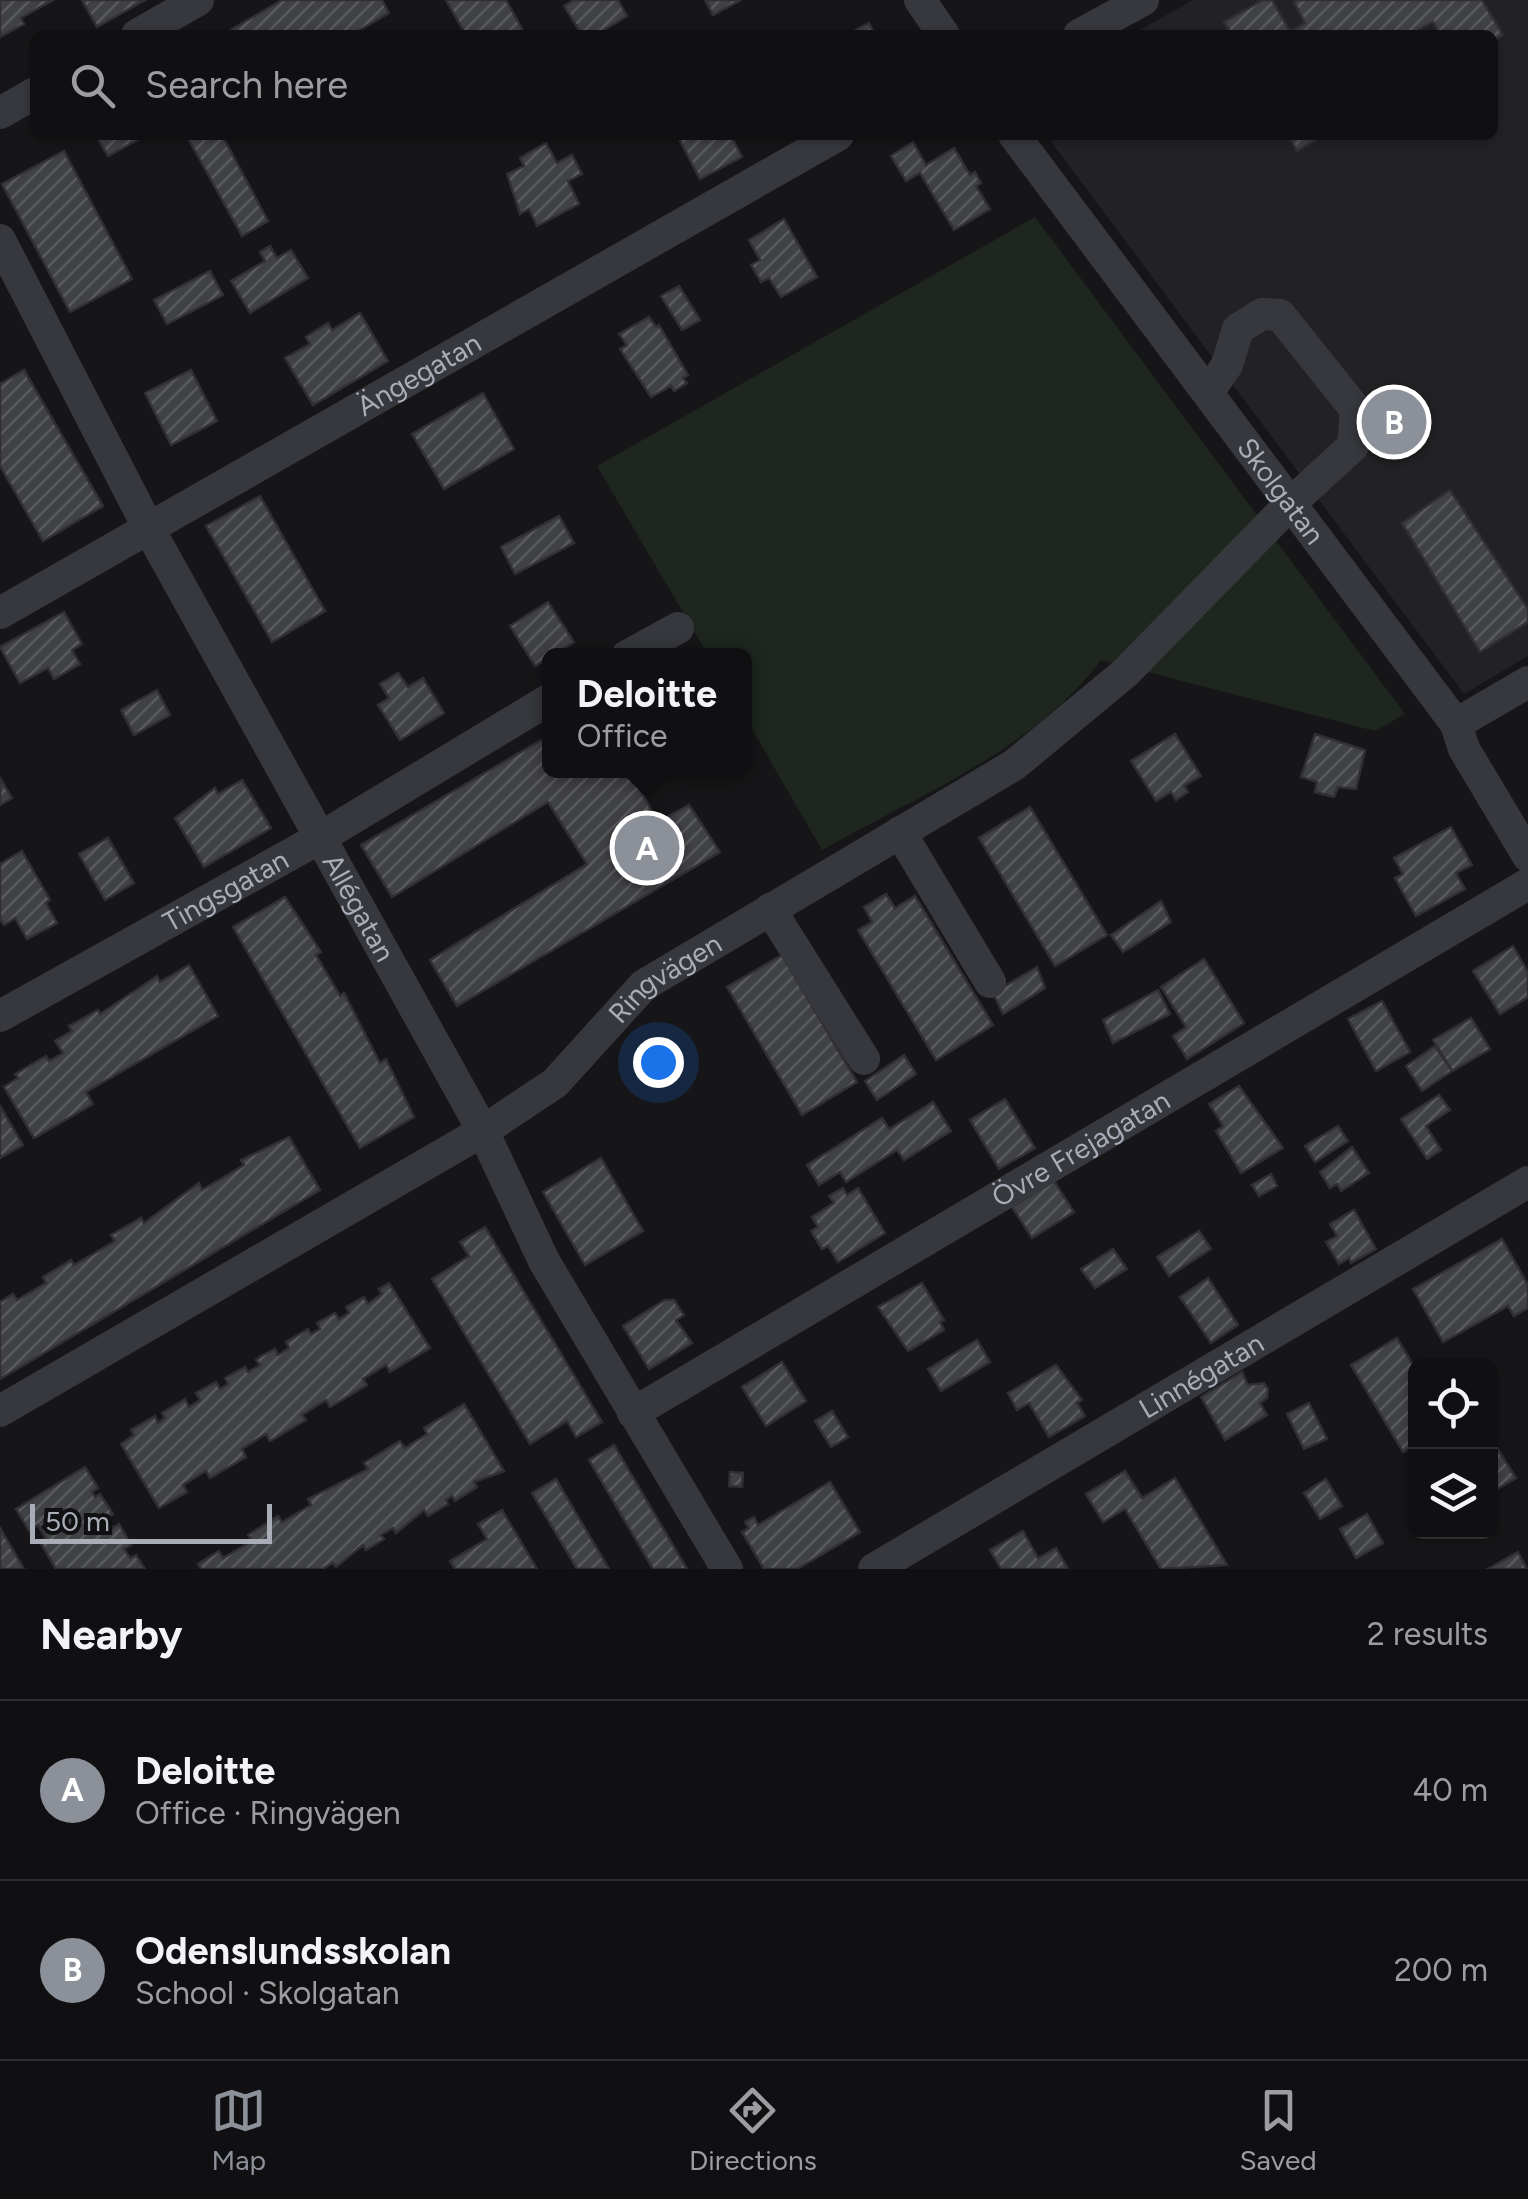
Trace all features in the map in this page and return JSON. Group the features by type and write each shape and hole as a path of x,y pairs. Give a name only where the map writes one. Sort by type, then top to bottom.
{"street":[{"path":"146,30 198,0"},
{"path":"920,0 941,30"},
{"path":"1088,30 1143,0"},
{"path":"0,113 30,96"},
{"name":"Ängegatan","path":"0,613 829,140"},
{"name":"Skolgatan","path":"1018,140 1293,500 1456,724 1464,749 1528,856"},
{"name":"Allégatan","path":"0,240 149,528 482,1131 544,1261 727,1569"},
{"name":"Ringvägen","path":"0,1411 482,1131 554,1083 644,985 1014,765 1125,674 1293,500 1353,446 1356,410 1280,315 1262,314 1238,329 1227,365 1209,391"},
{"path":"642,648 678,628"},
{"path":"1456,724 1528,682"},
{"name":"Tingsgatan","path":"0,1016 318,839 542,704"},
{"path":"900,832 990,982"},
{"name":"Övre Frejagatan","path":"633,1413 1528,884"},
{"path":"770,909 864,1058"},
{"name":"Linnégatan","path":"874,1569 1528,1182"}],"shaded area":[{"path":"1193,0 1528,0 1528,656 1464,694 1050,140 1498,140 1498,30 1140,30"},
{"path":"1035,217 1405,714 1375,731 1101,660 1074,692 1009,745 822,850 752,729 752,648 704,648 597,466"}],"building":[{"path":"0,0 53,0 21,18 24,24 0,37"},
{"path":"82,0 145,0 97,27"},
{"path":"282,0 382,0 389,13 360,30 231,30"},
{"path":"446,0 506,0 523,30 463,30"},
{"path":"574,0 618,0 627,16 604,30 579,30 564,6"},
{"path":"705,0 741,0 713,15"},
{"path":"1263,0 1272,0 1289,30 1229,30 1224,22"},
{"path":"1298,0 1482,0 1503,35 1498,38 1498,30 1437,30 1433,22 1419,30 1292,30 1305,23 1294,2"},
{"path":"99,140 138,140 108,156"},
{"path":"189,140 225,140 268,221 242,236"},
{"path":"680,140 734,140 742,157 700,179"},
{"path":"1291,140 1316,140 1297,151"},
{"path":"913,142 926,165 954,148 970,175 975,172 981,183 976,186 990,209 954,230 920,173 906,181 891,156"},
{"path":"546,143 557,163 572,155 582,174 568,181 579,204 537,226 529,209 520,214 507,174 524,166 520,158"},
{"path":"64,151 132,279 70,312 2,184"},
{"path":"784,219 817,277 781,297 769,278 761,282 751,265 760,260 749,240"},
{"path":"270,246 277,258 291,250 308,278 250,313 231,281 265,261 260,252"},
{"path":"210,271 223,295 167,324 154,300"},
{"path":"679,286 700,320 682,330 661,296"},
{"path":"360,313 388,361 313,405 285,358 310,344 306,337 328,323 332,330"},
{"path":"649,317 656,327 659,325 688,375 683,378 687,383 674,391 671,386 651,397 620,349 627,345 619,334"},
{"path":"24,370 103,506 43,541 0,466 0,384"},
{"path":"191,370 217,421 171,445 145,393"},
{"path":"483,393 514,449 444,489 412,434"},
{"path":"1450,490 1528,609 1528,622 1480,652 1402,523"},
{"path":"260,496 325,611 272,642 206,526"},
{"path":"559,516 574,543 515,574 501,547"},
{"path":"548,602 574,642 564,648 542,648 542,662 535,666 510,626"},
{"path":"64,612 82,644 72,650 80,664 54,679 48,668 20,683 0,647"},
{"path":"398,673 408,687 423,678 444,713 400,740 378,705 389,698 380,684"},
{"path":"157,690 170,715 134,735 121,710"},
{"path":"1175,734 1201,776 1184,786 1188,792 1176,800 1171,792 1156,801 1131,761"},
{"path":"1315,734 1365,750 1356,789 1338,787 1334,797 1315,792 1317,782 1301,777"},
{"path":"542,740 542,778 633,778 658,822 689,805 720,852 457,1006 430,960 587,864 548,802 392,897 361,845"},
{"path":"0,778 12,798 0,805"},
{"path":"242,780 271,828 204,867 175,818 215,788 218,794"},
{"path":"1030,807 1107,935 1055,966 979,838"},
{"path":"1451,827 1472,865 1456,873 1465,889 1416,916 1395,878 1403,874 1394,858"},
{"path":"108,838 134,883 105,900 79,854"},
{"path":"22,851 50,900 46,903 57,923 27,939 15,918 4,925 0,919 0,864"},
{"path":"886,894 895,908 915,896 993,1025 936,1060 858,930 872,922 864,907"},
{"path":"285,897 321,952 316,955 340,996 344,993 380,1063 386,1059 414,1117 360,1148 233,927"},
{"path":"1161,901 1171,922 1123,952 1111,935"},
{"path":"1513,946 1528,972 1528,997 1500,1014 1473,971"},
{"path":"782,955 857,1082 802,1115 727,987"},
{"path":"1204,959 1244,1023 1187,1059 1173,1036 1186,1027 1161,987"},
{"path":"189,965 218,1016 86,1092 93,1104 34,1138 4,1087 18,1078 15,1074 46,1056 49,1061 63,1053 55,1041 72,1031 69,1026 98,1010 100,1014 157,976 160,982"},
{"path":"1037,967 1045,988 1003,1014 993,993"},
{"path":"1158,990 1170,1014 1113,1043 1103,1020"},
{"path":"1382,1001 1410,1052 1376,1071 1348,1019"},
{"path":"1471,1018 1490,1049 1452,1071 1433,1040"},
{"path":"1435,1046 1452,1071 1422,1091 1406,1066"},
{"path":"904,1055 916,1074 877,1100 865,1081"},
{"path":"1239,1086 1283,1148 1241,1173 1216,1131 1223,1126 1209,1104"},
{"path":"1439,1095 1450,1110 1426,1126 1441,1150 1427,1159 1401,1119"},
{"path":"1005,1099 1035,1148 999,1169 970,1120"},
{"path":"933,1102 951,1131 904,1160 897,1150 846,1182 840,1172 819,1185 807,1165 882,1118 889,1129"},
{"path":"0,1106 23,1145 0,1158"},
{"path":"1338,1126 1348,1141 1315,1162 1305,1146"},
{"path":"289,1137 320,1190 0,1379 0,1302 13,1294 17,1300 46,1283 43,1277 71,1260 74,1265 115,1241 111,1235 141,1218 144,1223 199,1183 202,1190 244,1165 241,1160"},
{"path":"1352,1147 1369,1173 1341,1191 1337,1184 1330,1188 1320,1172"},
{"path":"601,1158 643,1231 585,1265 543,1192"},
{"path":"1271,1174 1277,1186 1259,1196 1252,1185"},
{"path":"1054,1181 1074,1212 1032,1238 1012,1207"},
{"path":"843,1188 847,1195 858,1188 885,1233 838,1262 828,1246 822,1249 811,1231 818,1227 812,1217 834,1203 829,1196"},
{"path":"1354,1210 1376,1249 1351,1263 1349,1258 1339,1264 1326,1242 1337,1236 1330,1224"},
{"path":"485,1227 602,1422 576,1437 567,1421 530,1444 432,1279 469,1256 460,1242"},
{"path":"1199,1231 1211,1249 1169,1276 1157,1257"},
{"path":"1502,1239 1528,1285 1528,1308 1514,1316 1508,1306 1443,1342 1413,1289"},
{"path":"1113,1249 1127,1269 1095,1288 1081,1269"},
{"path":"1208,1278 1238,1325 1211,1343 1180,1297"},
{"path":"389,1283 430,1348 390,1372 386,1365 363,1379 367,1385 330,1407 326,1400 302,1415 306,1420 270,1441 266,1434 242,1449 246,1457 210,1478 206,1471 183,1485 187,1492 159,1508 121,1444 134,1435 131,1430 155,1416 158,1423 165,1418 162,1413 185,1399 189,1407 200,1400 196,1393 216,1382 220,1389 228,1384 225,1378 245,1367 248,1372 260,1365 256,1360 275,1349 278,1355 289,1348 286,1342 308,1329 311,1334 320,1329 317,1323 335,1313 339,1319 349,1313 346,1307 364,1297 368,1304"},
{"path":"922,1283 944,1320 940,1322 944,1330 908,1351 878,1307"},
{"path":"665,1300 674,1300 684,1315 676,1320 692,1343 649,1369 623,1326"},
{"path":"1397,1338 1409,1359 1408,1449 1403,1452 1351,1365"},
{"path":"977,1340 990,1362 941,1391 928,1369"},
{"path":"782,1362 806,1401 766,1426 742,1387"},
{"path":"1056,1365 1082,1400 1077,1403 1085,1416 1049,1437 1029,1403 1017,1410 1008,1393"},
{"path":"1242,1372 1248,1385 1264,1383 1268,1389 1267,1398 1260,1403 1267,1415 1225,1440 1201,1397"},
{"path":"1309,1403 1327,1439 1304,1449 1287,1414"},
{"path":"464,1404 504,1471 474,1482 477,1487 455,1501 452,1496 446,1500 448,1504 428,1516 424,1510 396,1533 393,1528 366,1550 363,1545 336,1567 333,1563 322,1569 201,1569 198,1564 219,1551 223,1558 252,1541 248,1535 278,1516 282,1522 311,1505 308,1499 368,1469 364,1463 400,1441 405,1448 427,1434 424,1428"},
{"path":"832,1411 848,1437 831,1447 815,1421"},
{"path":"614,1445 687,1569 653,1569 589,1460"},
{"path":"1498,1450 1516,1478 1498,1488"},
{"path":"85,1467 98,1488 92,1492 95,1497 100,1494 113,1514 106,1518 113,1528 119,1524 131,1545 124,1549 130,1558 136,1555 145,1569 56,1569 40,1542 46,1538 38,1525 29,1531 16,1509"},
{"path":"1125,1471 1142,1498 1175,1478 1227,1565 1161,1569 1125,1509 1103,1522 1086,1494"},
{"path":"730,1472 743,1473 742,1487 729,1486"},
{"path":"556,1479 609,1569 577,1569 532,1493"},
{"path":"1326,1479 1342,1506 1320,1519 1304,1493"},
{"path":"830,1482 860,1532 797,1569 764,1569 742,1532 749,1528 745,1522 754,1517 758,1525"},
{"path":"502,1510 537,1569 455,1569 450,1561 487,1539 478,1524"},
{"path":"1367,1514 1383,1543 1356,1558 1340,1529"},
{"path":"0,1528 24,1569 0,1569"},
{"path":"1023,1531 1038,1558 1056,1548 1068,1569 1001,1569 990,1550"},
{"path":"1518,1552 1527,1569 1488,1569"}],"place":[{"name":"Odenslundsskolan","path":"1394,422"},
{"name":"Deloitte","path":"647,848"}]}
